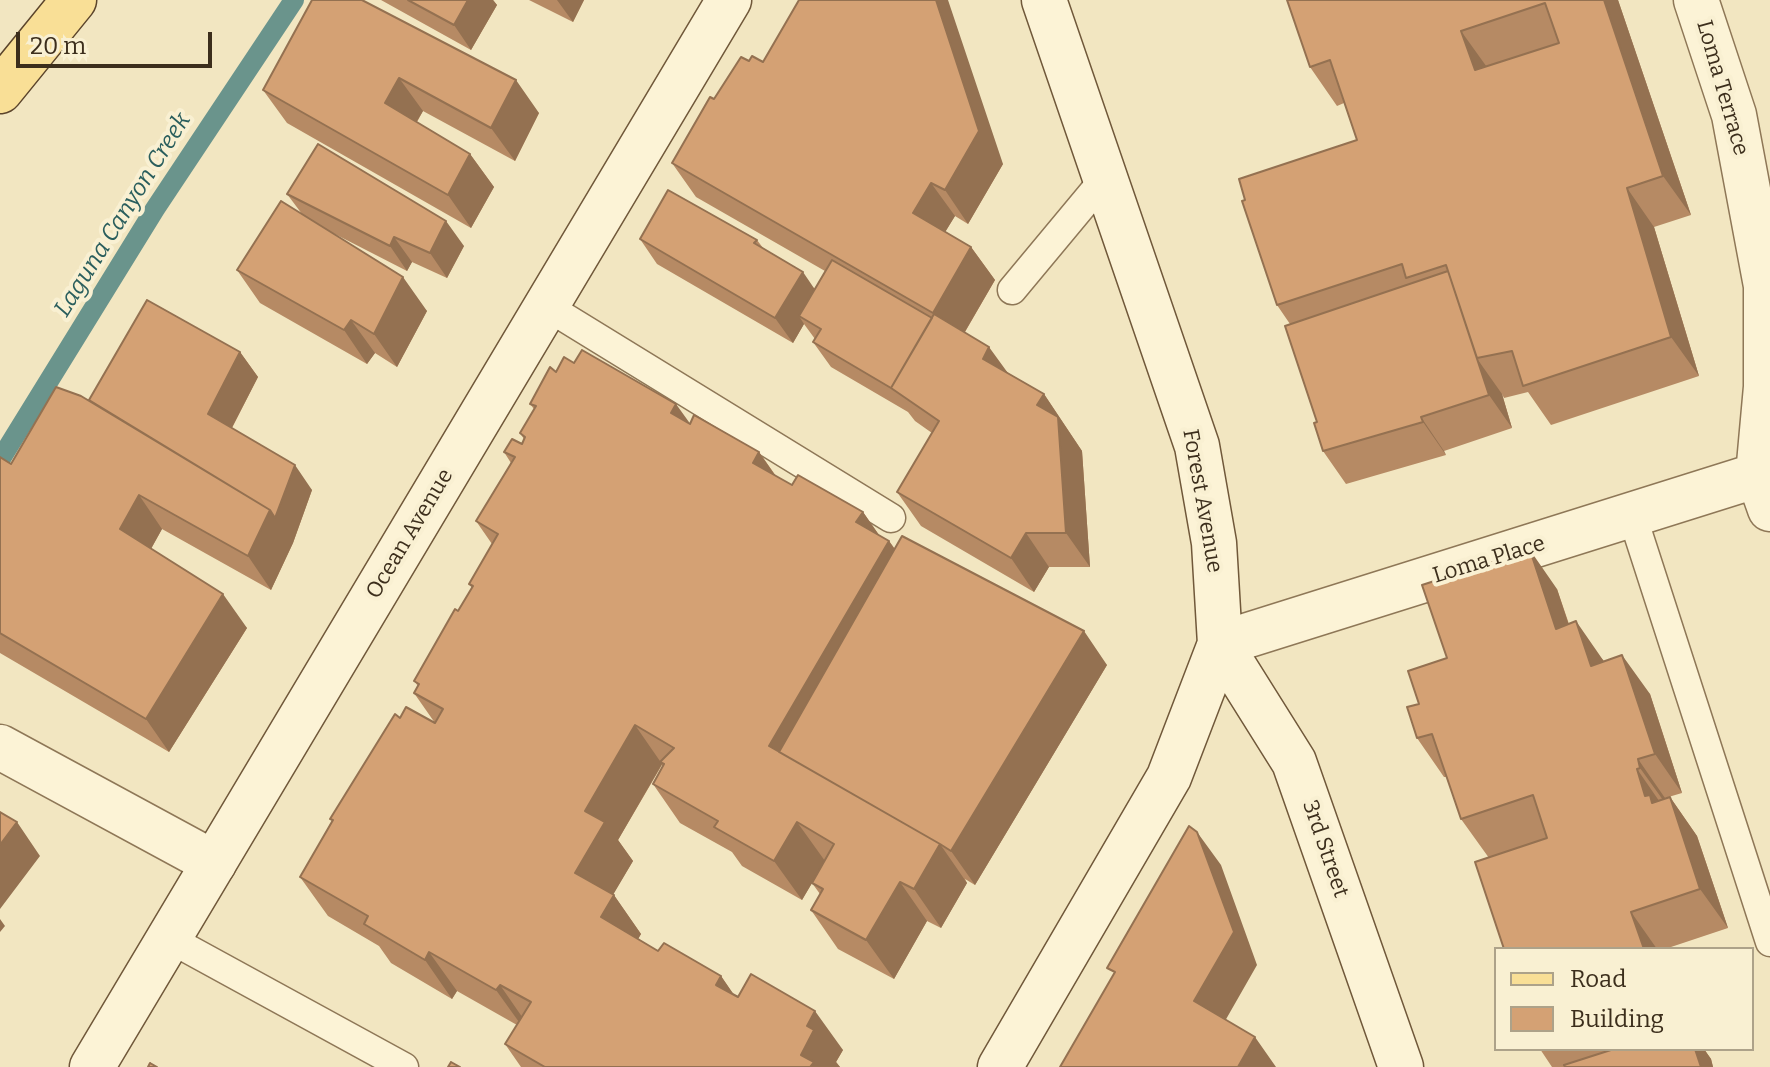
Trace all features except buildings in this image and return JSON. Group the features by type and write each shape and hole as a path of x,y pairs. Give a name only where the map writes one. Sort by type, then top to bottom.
{"main road":[{"path":"0,91 74,0"}],"street":[{"name":"Ocean Avenue","path":"92,1067 729,0"},
{"name":"Forest Avenue","path":"1000,1067 1169,777 1220,644 1214,543 1197,446 1044,0"},
{"name":"Loma Terrace","path":"1696,0 1734,115 1766,286 1764,492"},
{"name":"Loma Place","path":"1220,644 1632,515 1764,492"},
{"name":"3rd Street","path":"1220,644 1294,762 1401,1067"},
{"path":"0,747 214,863"}],"lane":[{"path":"1012,290 1034,259 1106,177"},
{"path":"546,306 891,518"},
{"path":"1632,515 1770,942"},
{"path":"168,938 404,1067"}],"waterway":[{"name":"Laguna Canyon Creek","path":"0,460 155,209 294,0"}]}
